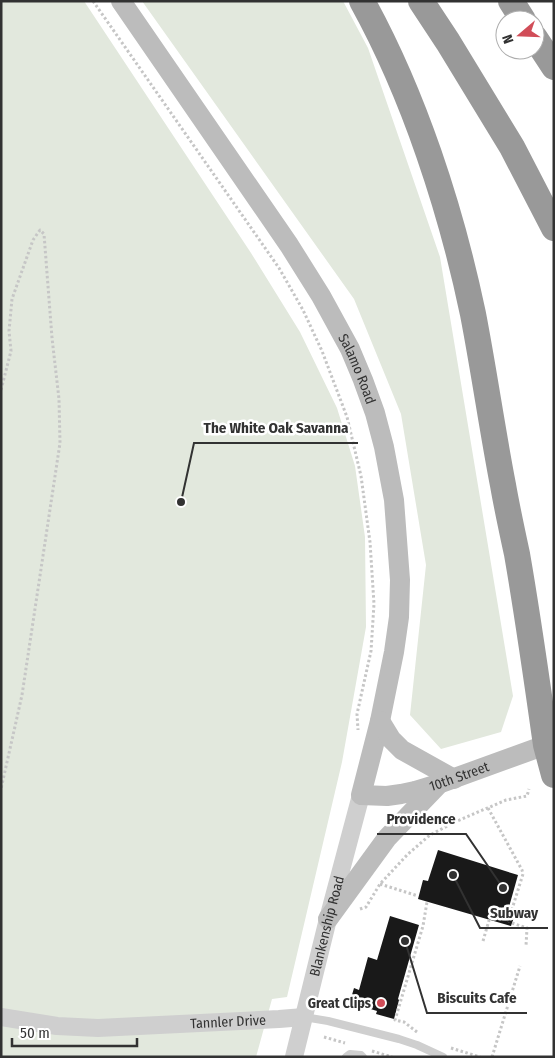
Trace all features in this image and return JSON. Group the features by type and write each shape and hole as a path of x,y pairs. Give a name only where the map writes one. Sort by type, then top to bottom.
{"highway":[{"path":"362,1 396,70 417,122 456,240 472,312 517,554 554,775"},
{"path":"421,1 512,147 554,228"},
{"path":"545,53 554,67"}],"main road":[{"name":"Salamo Road","path":"121,1 315,285 350,349 370,399 384,447 394,500 400,580 399,616 394,652 380,721 360,795"},
{"path":"328,919 387,838 446,781 402,750 391,739 380,721"},
{"name":"10th Street","path":"360,795 387,796 401,794 446,781 550,743"}],"street":[{"name":"Blankenship Road","path":"294,1057 360,795"},
{"name":"Tannler Drive","path":"1,1017 57,1026 98,1028 304,1017"}],"lane":[{"path":"304,1017 328,1021 399,1039 443,1057"},
{"path":"346,1057 350,1054 363,1057"}],"path":[{"path":"93,1 279,268 319,343 347,417 364,495 370,542 374,604 371,651 358,714 358,732"},
{"path":"1,390 11,351 9,331 12,300 33,240 40,230 44,234 59,399 60,443 22,694 1,789"},
{"path":"360,909 366,907 380,884 408,854 430,835 506,800 527,796 529,789"},
{"path":"488,808 522,870 523,874 510,923 527,928 526,946"},
{"path":"375,882 418,896"},
{"path":"396,1020 427,902"},
{"path":"483,941 490,917"},
{"path":"492,1057 520,966"}],"shaded area":[{"path":"1,1 84,1 251,253 300,332 337,408 355,466 365,537 366,627 342,762 287,997 272,999 256,1057 1,1057"},
{"path":"142,1 343,1 368,48 440,257 513,696 501,732 441,749 410,715 426,565 401,414 354,299"}],"building":[{"path":"438,850 518,875 509,907 517,909 511,926 418,899 423,880 428,881"},
{"path":"390,916 419,925 394,1019 376,1014 377,1011 364,1007 364,1010 349,1005 354,988 359,990 368,957 377,960"}],"place":[{"name":"The White Oak Savanna","path":"181,502"},
{"name":"Subway","path":"453,875"},
{"name":"Providence","path":"503,888"},
{"name":"Biscuits Cafe","path":"405,941"},
{"name":"Great Clips","path":"381,1003"}]}
